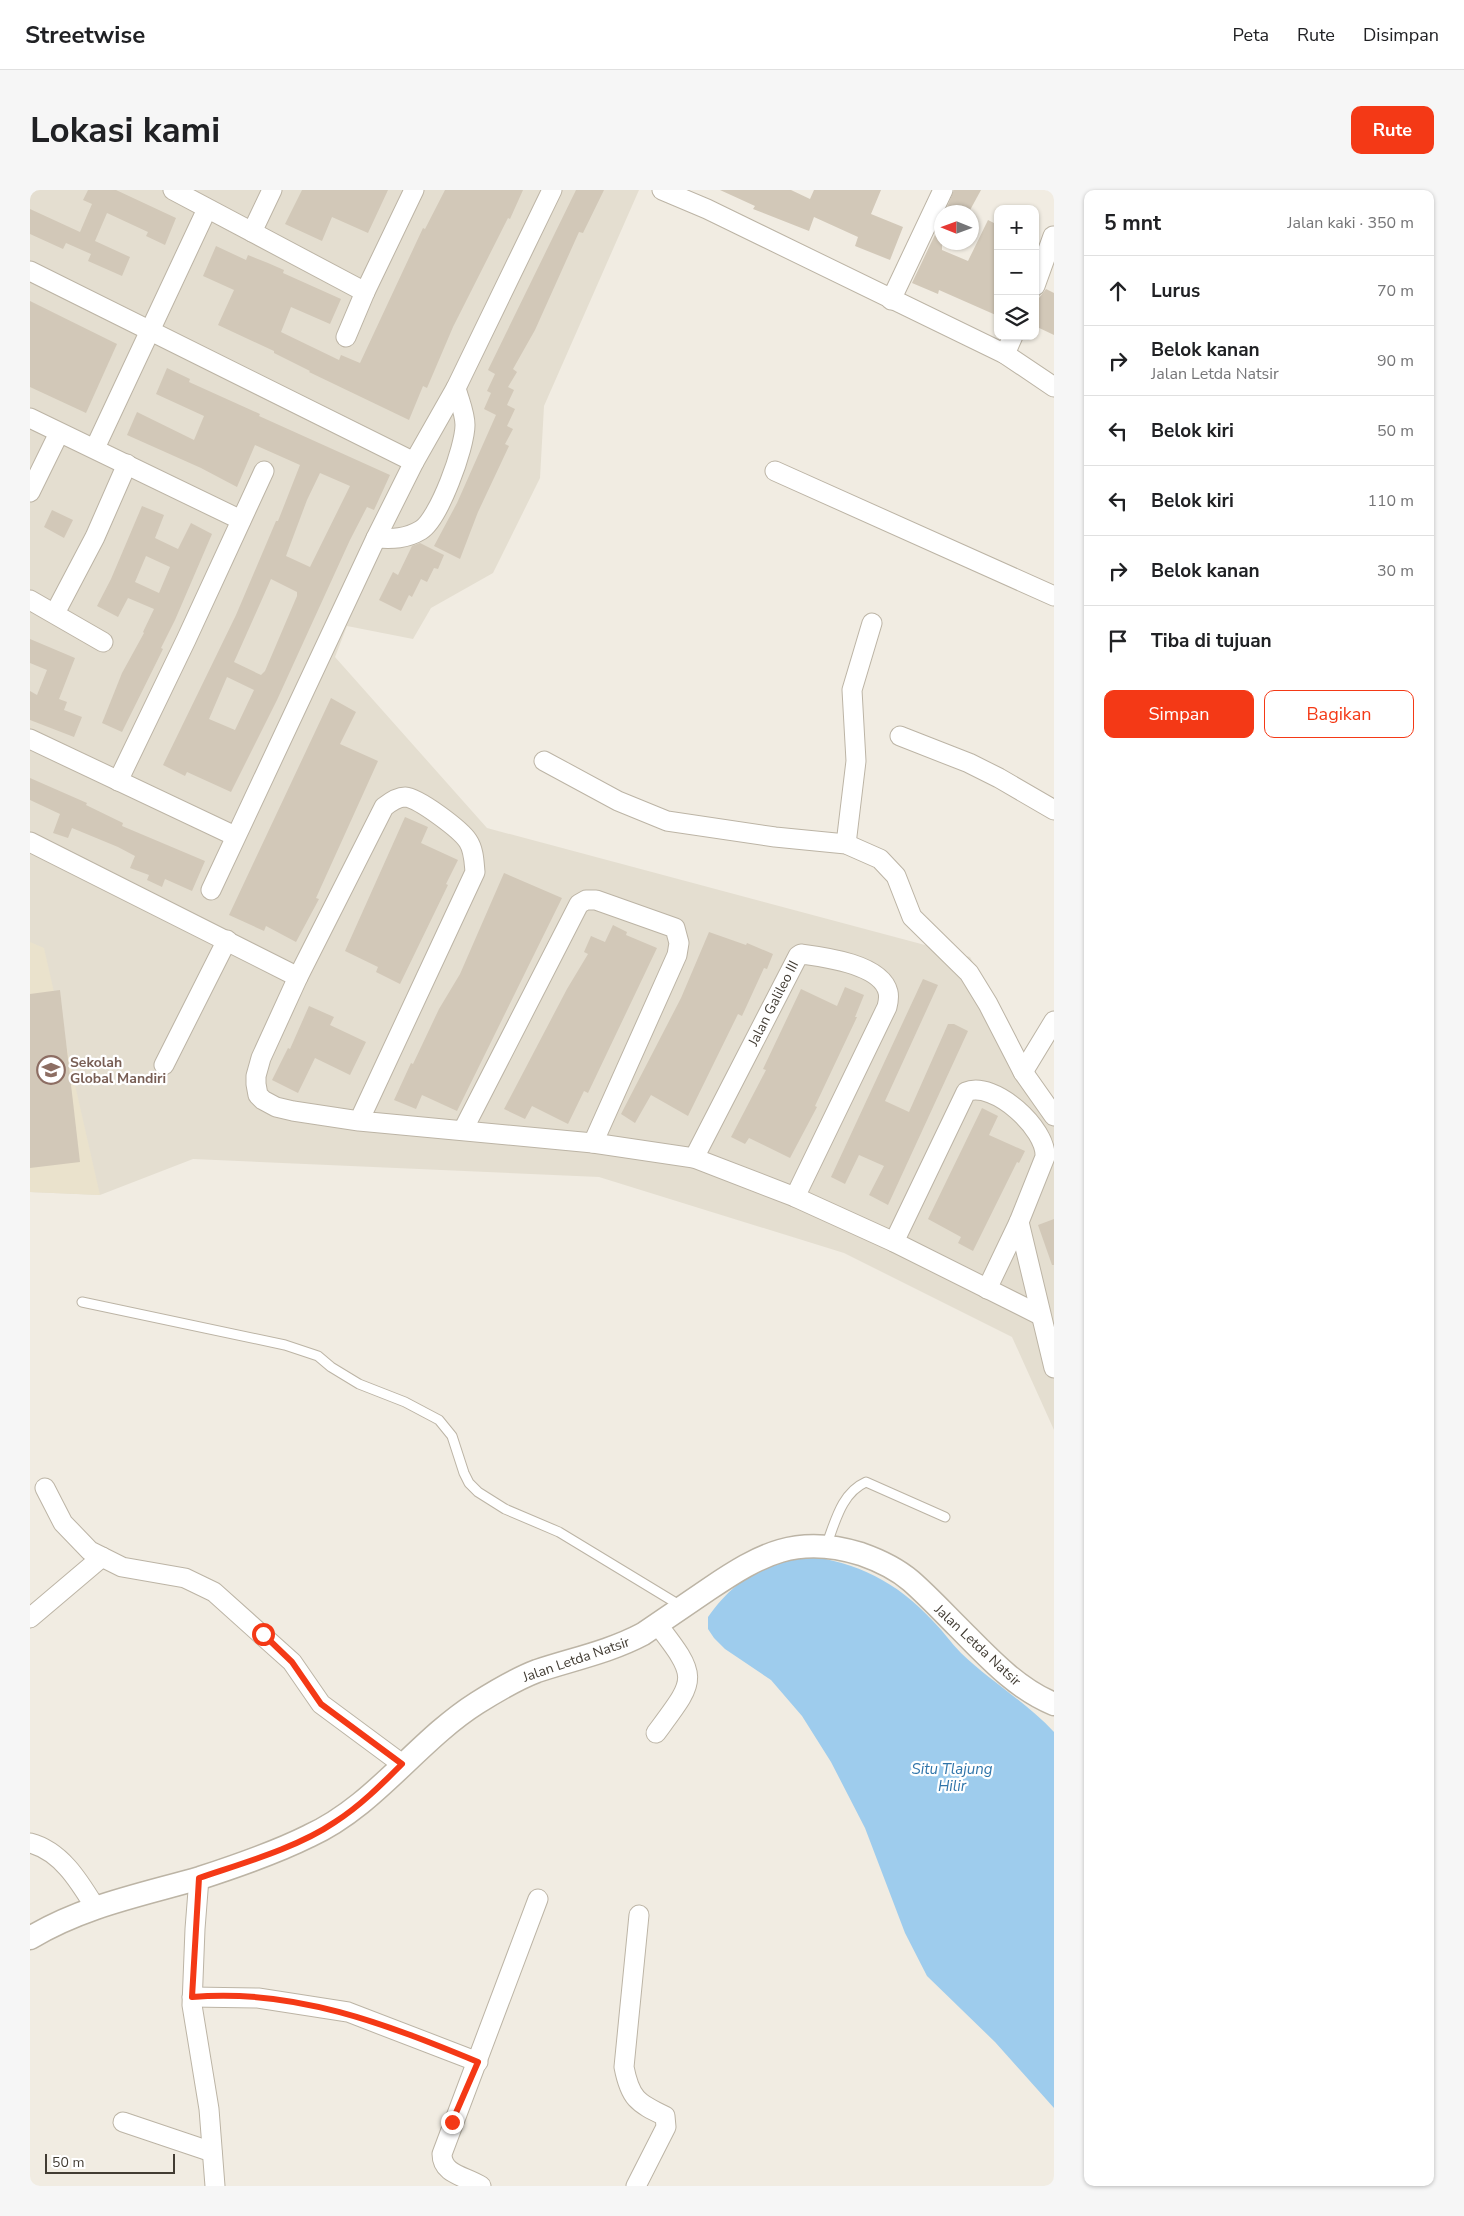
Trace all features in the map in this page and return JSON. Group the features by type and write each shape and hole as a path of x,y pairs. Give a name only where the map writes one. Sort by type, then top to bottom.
{"street":[{"path":"173,190 365,292"},
{"path":"252,232 272,190"},
{"path":"346,337 365,292 414,190"},
{"path":"210,890 376,538 414,462 456,388 552,190"},
{"path":"662,190 706,209 1005,354 1054,387"},
{"path":"891,300 943,190"},
{"path":"95,448 148,331 207,209"},
{"path":"1039,275 1053,236"},
{"path":"30,271 414,462"},
{"path":"1005,354 1011,340"},
{"path":"376,538 402,539 422,529 435,513 459,458 464,438 465,424 456,388"},
{"path":"30,418 241,520"},
{"path":"30,492 59,433"},
{"path":"55,613 95,537 127,464"},
{"path":"118,781 264,471"},
{"path":"775,471 1054,596"},
{"path":"30,600 103,642"},
{"path":"846,844 856,761 852,690 872,623"},
{"path":"900,736 969,763 1000,778 1054,810"},
{"path":"30,739 235,836"},
{"path":"544,761 618,801 667,821 776,838 846,844 880,859 887,864 902,888 912,917 969,973 980,990 1022,1072 1054,1116"},
{"path":"359,1121 475,872 474,854 468,841 443,819 418,802 404,797 392,801 384,807 298,977 261,1058 256,1076 258,1095 276,1107 359,1121 593,1143 694,1158 795,1197 894,1242 1040,1315"},
{"path":"30,842 298,977"},
{"path":"463,1130 579,904 586,900 596,900 675,928 679,943 677,956 593,1143"},
{"path":"164,1065 227,940"},
{"name":"Jalan Galileo III","path":"694,1158 798,956 801,954 840,959 882,981 889,993 887,1008 795,1197"},
{"path":"1022,1072 1054,1020"},
{"path":"894,1242 966,1092 980,1089 1007,1101 1040,1134 1046,1146 1046,1157 1019,1222 987,1289"},
{"path":"1019,1222 1054,1368"},
{"path":"45,1488 63,1522 90,1551 122,1567 185,1578 214,1592 292,1662 321,1704 402,1764"},
{"name":"Jalan Letda Natsir","path":"30,1938 50,1926 95,1907 199,1878 286,1846 334,1823 361,1803 454,1719 510,1683 552,1666 613,1648 643,1634 742,1567 765,1555 788,1548 825,1547 845,1550 868,1557 910,1580 1008,1674 1040,1698 1054,1704"},
{"path":"30,1618 102,1557"},
{"path":"656,1733 678,1703 686,1689 689,1678 682,1655 657,1624"},
{"path":"30,1843 51,1851 79,1880 95,1907"},
{"path":"199,1878 192,1997 209,2109 215,2186"},
{"path":"481,2186 450,2171 442,2160 452,2122 478,2062 538,1900"},
{"path":"636,2186 666,2127 665,2116 637,2102 627,2086 624,2067 639,1915"},
{"path":"192,1997 258,1998 348,2012 478,2062"},
{"path":"122,2122 212,2152"}],"lane":[{"path":"82,1302 285,1345 318,1356 331,1367 359,1384 405,1402 439,1420 452,1436 464,1473 469,1483 478,1492 505,1509 559,1532 682,1607"},
{"path":"825,1547 846,1498 855,1487 866,1482 945,1517"}],"shaded area":[{"path":"30,190 639,190 544,406 540,478 493,573 431,608 413,639 347,626 335,657 487,828 970,957 1054,1116 1054,1430 1012,1337 844,1253 599,1177 193,1159 100,1195 30,1192"},
{"name":"Sekolah Global Mandiri","path":"30,942 44,948 100,1195 30,1192"}],"water":[{"name":"Situ Tlajung Hilir","path":"804,1555 824,1558 859,1569 875,1576 905,1595 933,1621 961,1653 1032,1711 1054,1732 1054,2108 995,2042 927,1976 905,1933 865,1828 831,1762 802,1716 771,1680 725,1649 708,1629 708,1617 719,1603 739,1584 774,1565"}],"building":[{"path":"88,190 116,190 176,218 165,245 146,236 148,232 107,213 95,241 130,257 122,276 88,261 91,254 66,243 63,249 30,234 30,209 80,232 92,204 83,200"},
{"path":"302,190 388,190 368,233 332,217 322,241 285,224"},
{"path":"445,190 523,190 510,219 508,218 453,327 427,388 423,386 409,420 309,372 274,353 274,351 218,325 234,290 203,276 216,246 246,260 248,255 268,263 284,270 283,273 341,299 330,324 291,307 281,332 339,360 341,355 360,363 423,228 425,229"},
{"path":"576,190 604,190 583,233 579,232 535,330 513,369 517,372 508,387 514,390 507,405 515,409 507,426 513,429 505,444 509,446 478,512 460,559 434,546 457,503 496,415 484,409 491,393 487,391 495,374 488,370"},
{"path":"720,190 791,190 810,199 814,190 881,190 871,214 903,227 890,260 855,246 858,237 814,217 809,231 753,209 755,206"},
{"path":"954,190 981,190 973,205 948,205"},
{"path":"988,220 994,223 994,314 939,290 938,294 912,283 934,237 934,250 942,250 968,261 973,250 979,250 979,238"},
{"path":"1046,289 1054,293 1054,335 1039,328 1039,298"},
{"path":"30,301 117,344 86,413 30,387"},
{"path":"167,368 190,379 189,382 260,414 259,416 390,475 374,510 367,507 350,540 277,700 231,792 187,772 185,776 163,765 236,615 276,521 278,521 300,465 255,445 237,487 201,468 127,435 137,412 194,440 204,416 156,394","holes":["320,473 350,486 310,567 286,556 307,500","271,579 297,592 297,596 265,671 261,675 234,662","227,677 254,690 235,730 209,719"]},
{"path":"142,506 164,515 155,538 178,549 191,523 212,534 161,648 163,649 122,732 102,723 122,673 144,633 154,609 128,598 118,617 97,606 111,579","holes":["146,556 170,567 159,593 135,582"]},
{"path":"52,510 73,520 64,538 44,527"},
{"path":"420,543 444,555 438,569 434,568 427,582 421,579 412,597 409,595 401,611 379,600 393,572 398,575 412,546"},
{"path":"30,639 75,658 59,699 67,702 64,710 82,717 74,737 30,720 30,691 37,695 47,670 30,663"},
{"path":"331,698 356,712 340,744 378,761 316,898 319,899 296,942 266,926 264,931 229,915"},
{"path":"30,778 87,803 86,805 123,823 122,826 205,861 192,891 165,879 162,887 147,880 149,875 130,868 135,856 118,847 72,828 68,838 53,833 60,814 30,800"},
{"path":"405,817 428,827 421,843 458,860 446,884 448,885 400,984 376,972 378,967 345,951"},
{"path":"504,873 562,898 457,1111 422,1095 416,1109 394,1100 439,1009 460,974"},
{"path":"613,925 627,932 626,935 657,948 588,1093 584,1091 568,1124 532,1106 525,1119 504,1109 567,989 588,954 584,952 591,936 605,942"},
{"path":"709,932 746,945 747,943 773,954 767,969 764,968 742,1016 738,1014 688,1116 651,1095 635,1123 621,1114 681,998"},
{"path":"923,979 938,985 885,1101 909,1112 948,1024 954,1024 968,1031 888,1205 869,1195 884,1166 859,1155 845,1184 831,1177"},
{"path":"845,987 864,995 855,1017 857,1017 815,1106 817,1107 790,1158 749,1138 745,1144 731,1137 766,1070 763,1069 801,989 837,1006"},
{"name":"Sekolah Global Mandiri","path":"60,990 80,1162 30,1168 30,994"},
{"path":"309,1006 334,1017 330,1025 366,1042 350,1075 315,1058 298,1093 272,1080 288,1048 290,1049"},
{"path":"982,1108 998,1116 989,1135 1025,1151 1019,1163 1017,1162 973,1251 958,1243 961,1237 928,1219"},
{"path":"1054,1219 1054,1265 1052,1265 1038,1225"}],"place":[{"name":"Sekolah Global Mandiri","path":"51,1070"}],"route":[{"path":"263,1634 292,1662 321,1704 402,1764 361,1803 334,1823 286,1846 199,1878 192,1997 258,1998 348,2012 478,2062 452,2122"}]}
